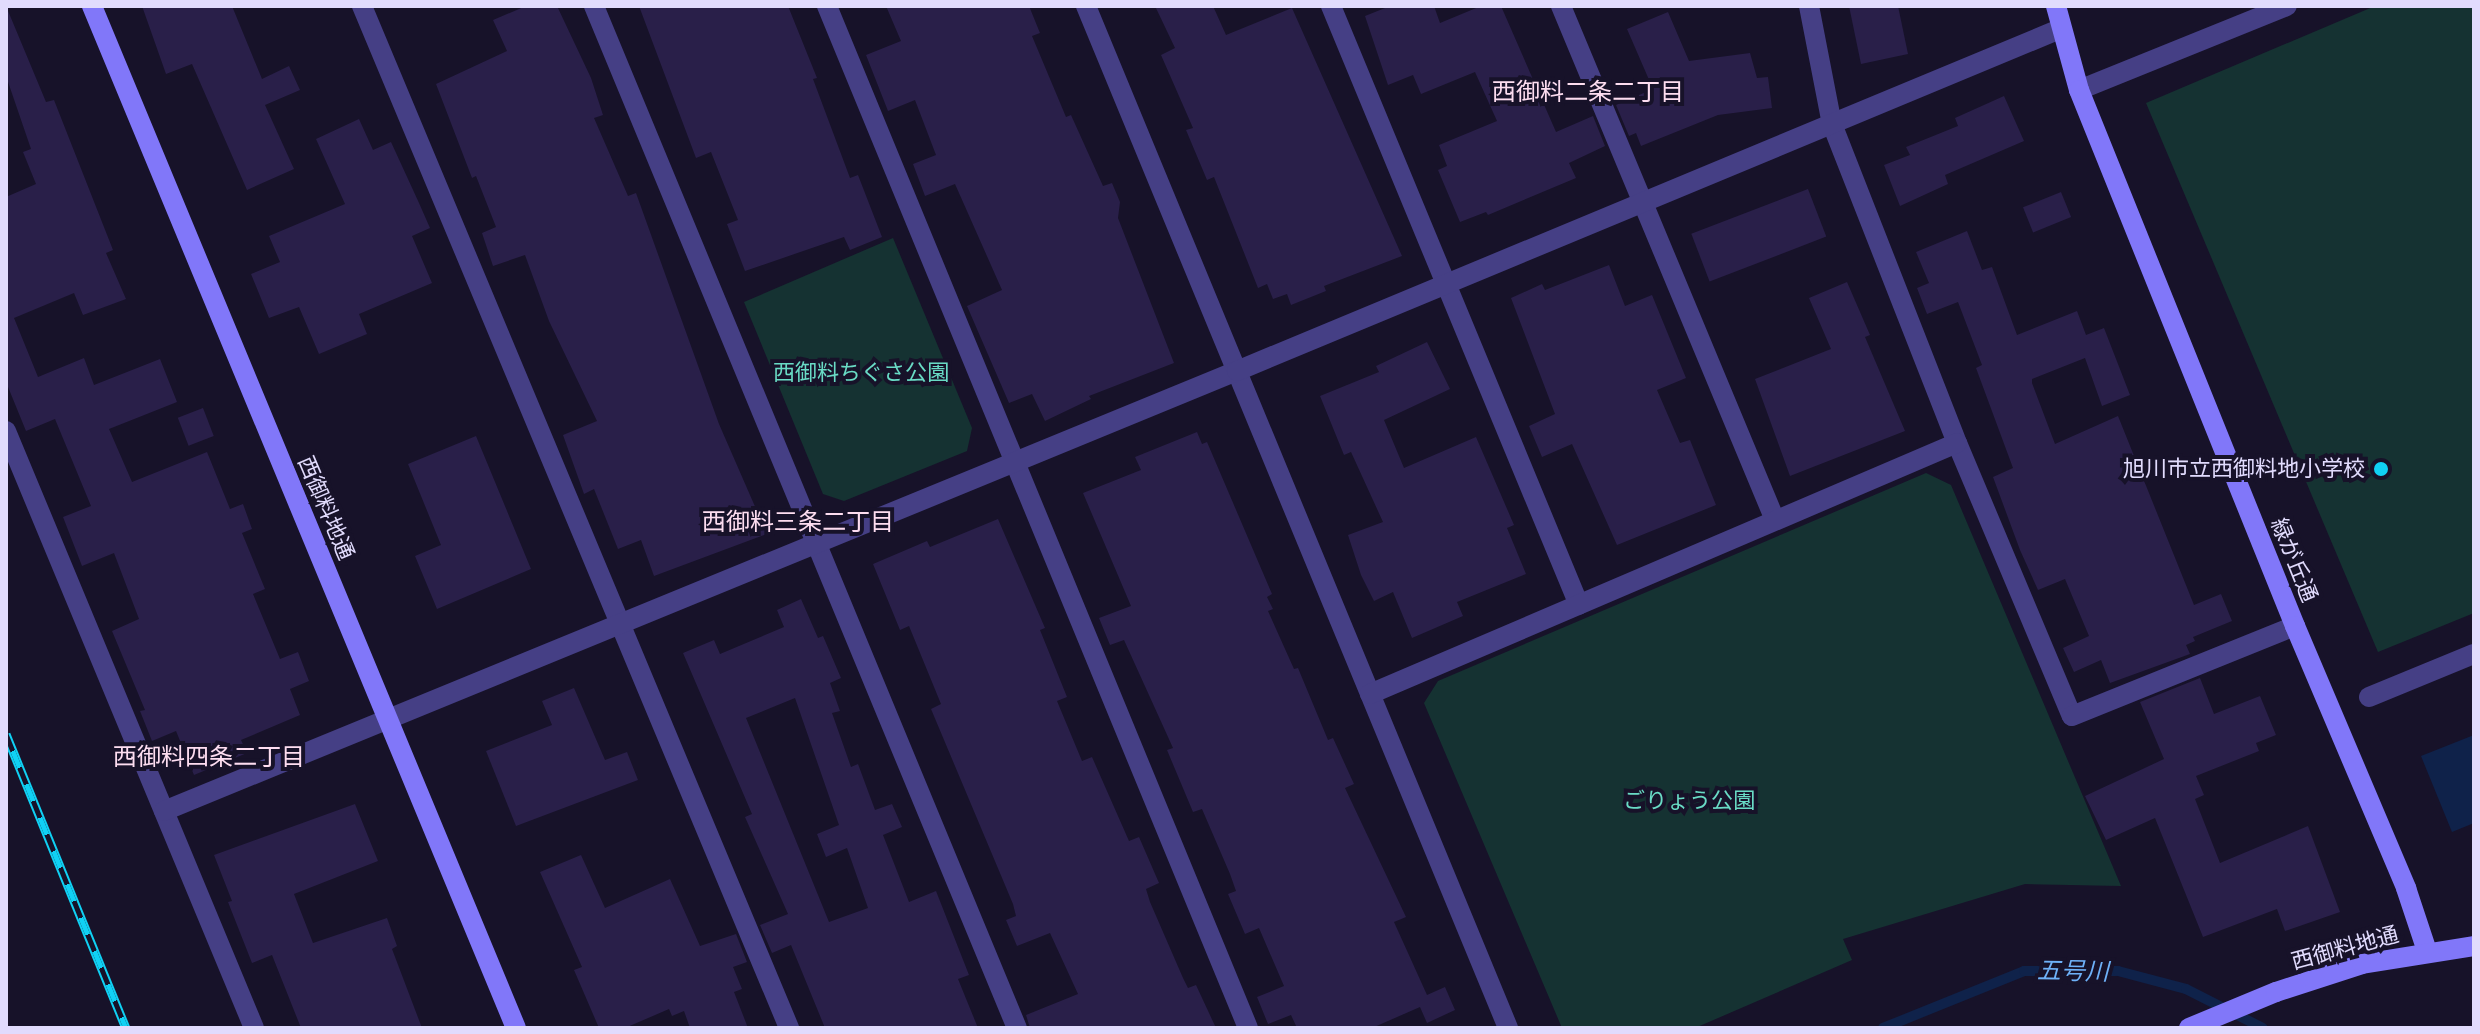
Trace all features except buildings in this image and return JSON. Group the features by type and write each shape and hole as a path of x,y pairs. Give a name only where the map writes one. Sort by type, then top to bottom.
{"street":[{"name":"西御料地通","path":"92,6 516,1028"},
{"path":"362,6 789,1028"},
{"path":"594,6 1017,1028"},
{"path":"827,6 1248,1028"},
{"path":"1086,6 1508,1028"},
{"path":"1331,6 1579,605"},
{"path":"1561,6 1775,520"},
{"path":"1809,6 1832,124 1957,443 2072,716 2295,626"},
{"name":"緑が丘通","path":"2056,6 2079,90 2295,626 2406,888 2427,951"},
{"path":"2079,90 2287,6"},
{"path":"164,811 2060,29"},
{"path":"6,431 254,1028"},
{"path":"1370,694 1957,443"},
{"path":"2369,697 2474,654"},
{"name":"西御料地通","path":"2189,1028 2276,992 2362,964 2427,951 2474,946"}],"green space":[{"name":"旭川市立西御料地小学校","path":"2375,6 2474,6 2474,613 2378,652 2146,103"},
{"name":"西御料ちぐさ公園","path":"893,238 972,428 967,451 844,501 823,494 744,302"},
{"name":"ごりょう公園","path":"1926,473 1951,485 2121,886 2025,884 1843,939 1852,960 1695,1028 1562,1028 1424,703 1438,681"}],"water":[{"path":"2474,735 2474,823 2452,832 2421,756"}],"waterway":[{"name":"五号川","path":"1883,1028 2024,971 2118,971 2186,989 2263,1028"}],"railway":[{"path":"6,734 126,1028"}],"place":[{"name":"旭川市立西御料地小学校","path":"2381,469"}],"district":[{"name":"西御料二条二丁目","path":"1588,92"},
{"name":"西御料三条二丁目","path":"798,522"},
{"name":"西御料四条二丁目","path":"209,757"}]}
